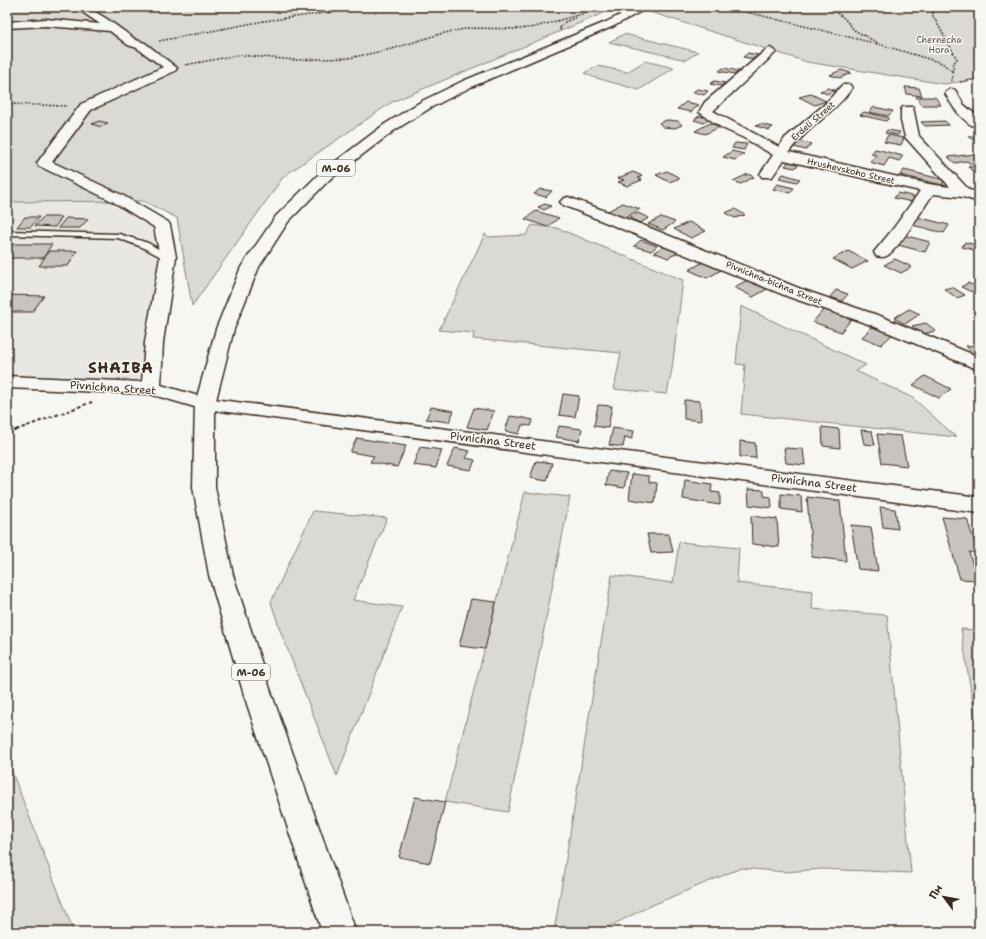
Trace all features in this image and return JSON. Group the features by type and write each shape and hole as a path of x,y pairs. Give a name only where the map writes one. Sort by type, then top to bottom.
{"main road":[{"path":"80,7 103,21 110,28 132,43 141,45 171,68 86,107 44,163 117,198 162,225 168,257 154,342 151,388"},
{"name":"М-06","path":"339,932 258,694 221,575 204,487 205,404 225,329 250,267 282,219 324,177 390,127 427,104 467,84 577,38 644,7"},
{"path":"7,25 44,21 93,28 110,28"},
{"name":"Hrushevskoho Street","path":"770,52 710,105 706,112 782,155 929,189 964,192"},
{"name":"Erdeli Street","path":"766,174 782,155 790,141 830,107 846,88"},
{"path":"951,93 959,107 979,124"},
{"path":"908,110 908,121 912,137 964,192 979,197"},
{"path":"882,252 899,232 929,189"},
{"name":"Pivnichna-bichna Street","path":"568,202 639,229 795,293 874,320 979,364"},
{"name":"Pivnichna Street","path":"7,382 151,388 205,404 979,504"}],"lane":[{"path":"7,233 119,236 145,245 168,257"}],"path":[{"path":"323,7 325,12"},
{"path":"141,45 198,32 325,12 370,7"},
{"path":"171,68 239,55 295,60 349,58 392,49 440,34 469,28 520,29 535,27 582,14 595,7"},
{"path":"726,7 882,45 942,63 953,72"},
{"path":"828,7 844,18 854,30 882,45"},
{"path":"938,7 932,14 957,59 952,64 952,83 979,79"},
{"path":"7,104 86,107"},
{"path":"7,434 94,401"}],"shaded area":[{"path":"122,201 162,225 168,257 151,388 7,382 7,202"}],"green space":[{"path":"7,7 618,7 392,102 284,176 192,306 177,218 143,201 7,202"},
{"name":"Chernecha Hora","path":"659,7 979,7 979,79 944,84 807,62 650,12"},
{"path":"624,34 698,52 686,60 609,42"},
{"path":"645,61 674,68 639,90 584,73 598,66 627,72"},
{"path":"532,225 557,228 683,280 672,369 667,394 614,389 621,353 473,339 474,333 439,330 485,234 488,237 526,235"},
{"path":"741,306 866,365 856,371 913,398 956,437 741,414 745,365 736,364"},
{"path":"525,492 570,497 508,812 445,802"},
{"path":"313,511 387,518 353,600 402,607 337,776 280,630 271,602"},
{"path":"679,542 739,548 737,583 813,591 812,609 887,615 911,873 822,869 785,872 741,868 650,906 598,932 554,932 612,575 673,583"},
{"path":"961,629 979,630 979,742"},
{"path":"7,759 74,932 7,932"}],"building":[{"path":"748,53 758,55 753,59 743,57"},
{"path":"723,68 739,71 735,74 719,71"},
{"path":"841,70 851,73 840,78 830,75"},
{"path":"715,81 725,83 721,86 710,84"},
{"path":"905,87 919,88 922,96 907,94"},
{"path":"828,88 835,90 827,94 820,91"},
{"path":"697,89 708,91 704,95 693,92"},
{"path":"811,94 826,101 815,105 799,97"},
{"path":"916,97 935,97 941,105 922,105"},
{"path":"686,102 699,105 691,112 677,109"},
{"path":"874,107 893,111 888,116 869,112"},
{"path":"864,112 889,118 886,121 860,115"},
{"path":"699,116 709,118 704,123 694,120"},
{"path":"667,120 678,121 682,125 675,128 663,127 659,123"},
{"path":"99,121 108,123 101,127 92,124"},
{"path":"945,121 949,125 925,126 921,122"},
{"path":"710,123 720,127 705,134 695,131"},
{"path":"760,124 773,127 769,130 756,126"},
{"path":"887,130 900,132 898,135 885,133"},
{"path":"888,135 904,138 901,145 884,142"},
{"path":"968,136 979,136 979,141 974,141"},
{"path":"799,141 811,144 806,150 794,147"},
{"path":"735,143 747,144 744,150 732,148"},
{"path":"875,149 903,156 899,161 889,158 884,166 870,162 876,155 871,154"},
{"path":"732,151 744,154 735,160 723,157"},
{"path":"976,154 979,157 979,164 971,164 967,161 955,163 948,157"},
{"path":"790,160 800,163 795,168 785,166"},
{"path":"979,166 979,175 968,167"},
{"path":"904,170 945,180 942,185 900,175"},
{"path":"667,171 680,178 669,182 656,175"},
{"path":"633,172 642,176 638,178 642,180 627,186 618,182 624,180 618,178"},
{"path":"748,174 754,177 741,184 733,181"},
{"path":"783,174 800,179 797,182 779,178"},
{"path":"777,184 794,188 790,193 773,189"},
{"path":"540,189 552,191 546,197 534,194"},
{"path":"898,193 916,197 912,202 894,198"},
{"path":"623,203 640,209 625,218 608,211"},
{"path":"545,204 551,206 544,210 538,207"},
{"path":"735,209 745,215 735,218 725,213"},
{"path":"536,211 559,218 547,227 525,219"},
{"path":"638,213 649,218 640,223 629,218"},
{"path":"25,217 39,217 31,227 17,227"},
{"path":"43,217 62,217 55,227 35,226"},
{"path":"661,217 675,222 663,230 648,224"},
{"path":"917,217 949,225 944,233 912,225"},
{"path":"66,218 88,219 80,228 58,228"},
{"path":"689,222 706,231 691,238 674,229"},
{"path":"899,234 930,242 925,252 894,244"},
{"path":"641,240 657,246 651,251 634,246"},
{"path":"965,242 979,246 979,251 962,247"},
{"path":"7,244 52,244 43,258 7,258"},
{"path":"667,245 681,251 668,258 654,252"},
{"path":"49,251 77,251 68,266 39,266"},
{"path":"848,251 868,261 852,269 833,259"},
{"path":"895,259 912,267 901,273 884,265"},
{"path":"705,261 723,269 707,278 689,270"},
{"path":"750,279 769,288 753,297 734,287"},
{"path":"968,283 979,288 972,292 961,287"},
{"path":"952,287 965,295 957,298 944,289"},
{"path":"836,290 848,294 842,301 830,297"},
{"path":"7,295 44,296 32,312 7,312"},
{"path":"824,309 852,318 841,332 813,322"},
{"path":"909,309 920,314 905,324 894,318"},
{"path":"926,323 936,331 922,334 912,326"},
{"path":"875,324 895,332 881,345 862,337"},
{"path":"979,345 979,356 975,356 966,346"},
{"path":"925,376 951,389 939,398 913,385"},
{"path":"563,394 579,396 575,417 559,415"},
{"path":"684,400 700,401 701,421 684,419"},
{"path":"598,405 612,406 608,428 594,426"},
{"path":"431,407 454,411 449,422 426,419"},
{"path":"474,408 494,411 487,430 467,427"},
{"path":"510,416 533,420 531,426 522,425 519,434 505,431"},
{"path":"559,426 582,429 579,441 556,437"},
{"path":"822,427 839,429 840,448 823,446"},
{"path":"613,428 634,431 632,439 625,437 623,447 609,445"},
{"path":"861,430 872,431 875,445 864,444"},
{"path":"877,434 901,436 907,466 882,463"},
{"path":"357,438 406,446 397,467 370,462 374,456 350,452"},
{"path":"740,441 755,443 756,458 740,457"},
{"path":"420,447 442,450 436,468 413,465"},
{"path":"455,448 470,451 466,458 475,460 471,470 447,466"},
{"path":"784,448 803,449 805,465 786,463"},
{"path":"536,461 552,463 547,481 530,478"},
{"path":"609,471 627,473 624,488 606,485"},
{"path":"632,474 649,476 649,482 657,483 655,503 629,499"},
{"path":"685,480 712,484 711,492 720,493 720,505 683,499"},
{"path":"748,489 764,490 764,496 771,497 772,508 749,505"},
{"path":"781,494 801,496 802,512 781,509"},
{"path":"807,497 840,501 846,561 812,557"},
{"path":"880,507 895,509 898,529 883,527"},
{"path":"751,516 777,519 779,547 752,544"},
{"path":"942,517 967,519 978,553 969,552 977,580 960,579"},
{"path":"851,525 871,527 878,571 858,569"},
{"path":"647,534 669,534 673,552 651,553"},
{"path":"471,599 496,602 485,649 459,646"},
{"path":"415,797 445,802 430,863 399,857"}],"district":[{"name":"SHAIBA","path":"121,368"}]}
